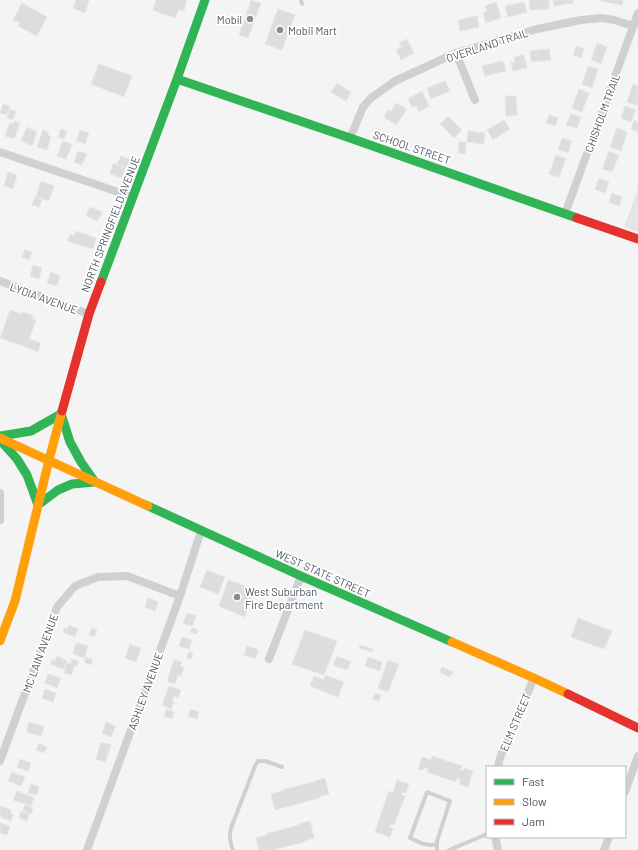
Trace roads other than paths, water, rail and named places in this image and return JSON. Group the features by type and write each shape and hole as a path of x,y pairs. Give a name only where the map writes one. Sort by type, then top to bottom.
{"main road":[{"name":"NORTH SPRINGFIELD AVENUE","path":"0,641 15,600 49,460 89,314 205,0"},
{"name":"SCHOOL STREET","path":"177,79 638,239"},
{"path":"62,414 70,442 81,462 95,482 72,484 58,490 38,505 27,475 17,459 0,438 31,431 62,414"},
{"name":"WEST STATE STREET","path":"0,438 301,576 534,678 638,728"}],"street":[{"name":"CHISHOLM TRAIL","path":"565,214 638,13"},
{"name":"OVERLAND TRAIL","path":"350,138 363,107 371,98 395,81 456,53 537,29 581,20 602,18 633,26"},
{"path":"456,53 474,100"},
{"path":"0,152 133,198"},
{"name":"LYDIA AVENUE","path":"0,281 89,314"},
{"path":"0,493 0,520"},
{"name":"ASHLEY AVENUE","path":"87,850 180,596 201,531"},
{"name":"MC LAIN AVENUE","path":"0,761 57,607 75,586 98,578 127,576 180,596"},
{"path":"269,659 301,576"},
{"name":"ELM STREET","path":"498,766 500,758 534,678"},
{"path":"626,789 638,756"},
{"path":"495,838 498,850"},
{"path":"604,850 609,838"}],"lane":[{"path":"232,850 230,842 231,828 258,761 265,761 282,767"},
{"path":"437,844 432,846 410,838 427,792 450,801 438,834 437,850"},
{"path":"449,850 486,834"}],"place":[{"name":"Mobil","path":"250,19"},
{"name":"Mobil Mart","path":"280,30"},
{"name":"West Suburban Fire Department","path":"237,597"}]}
